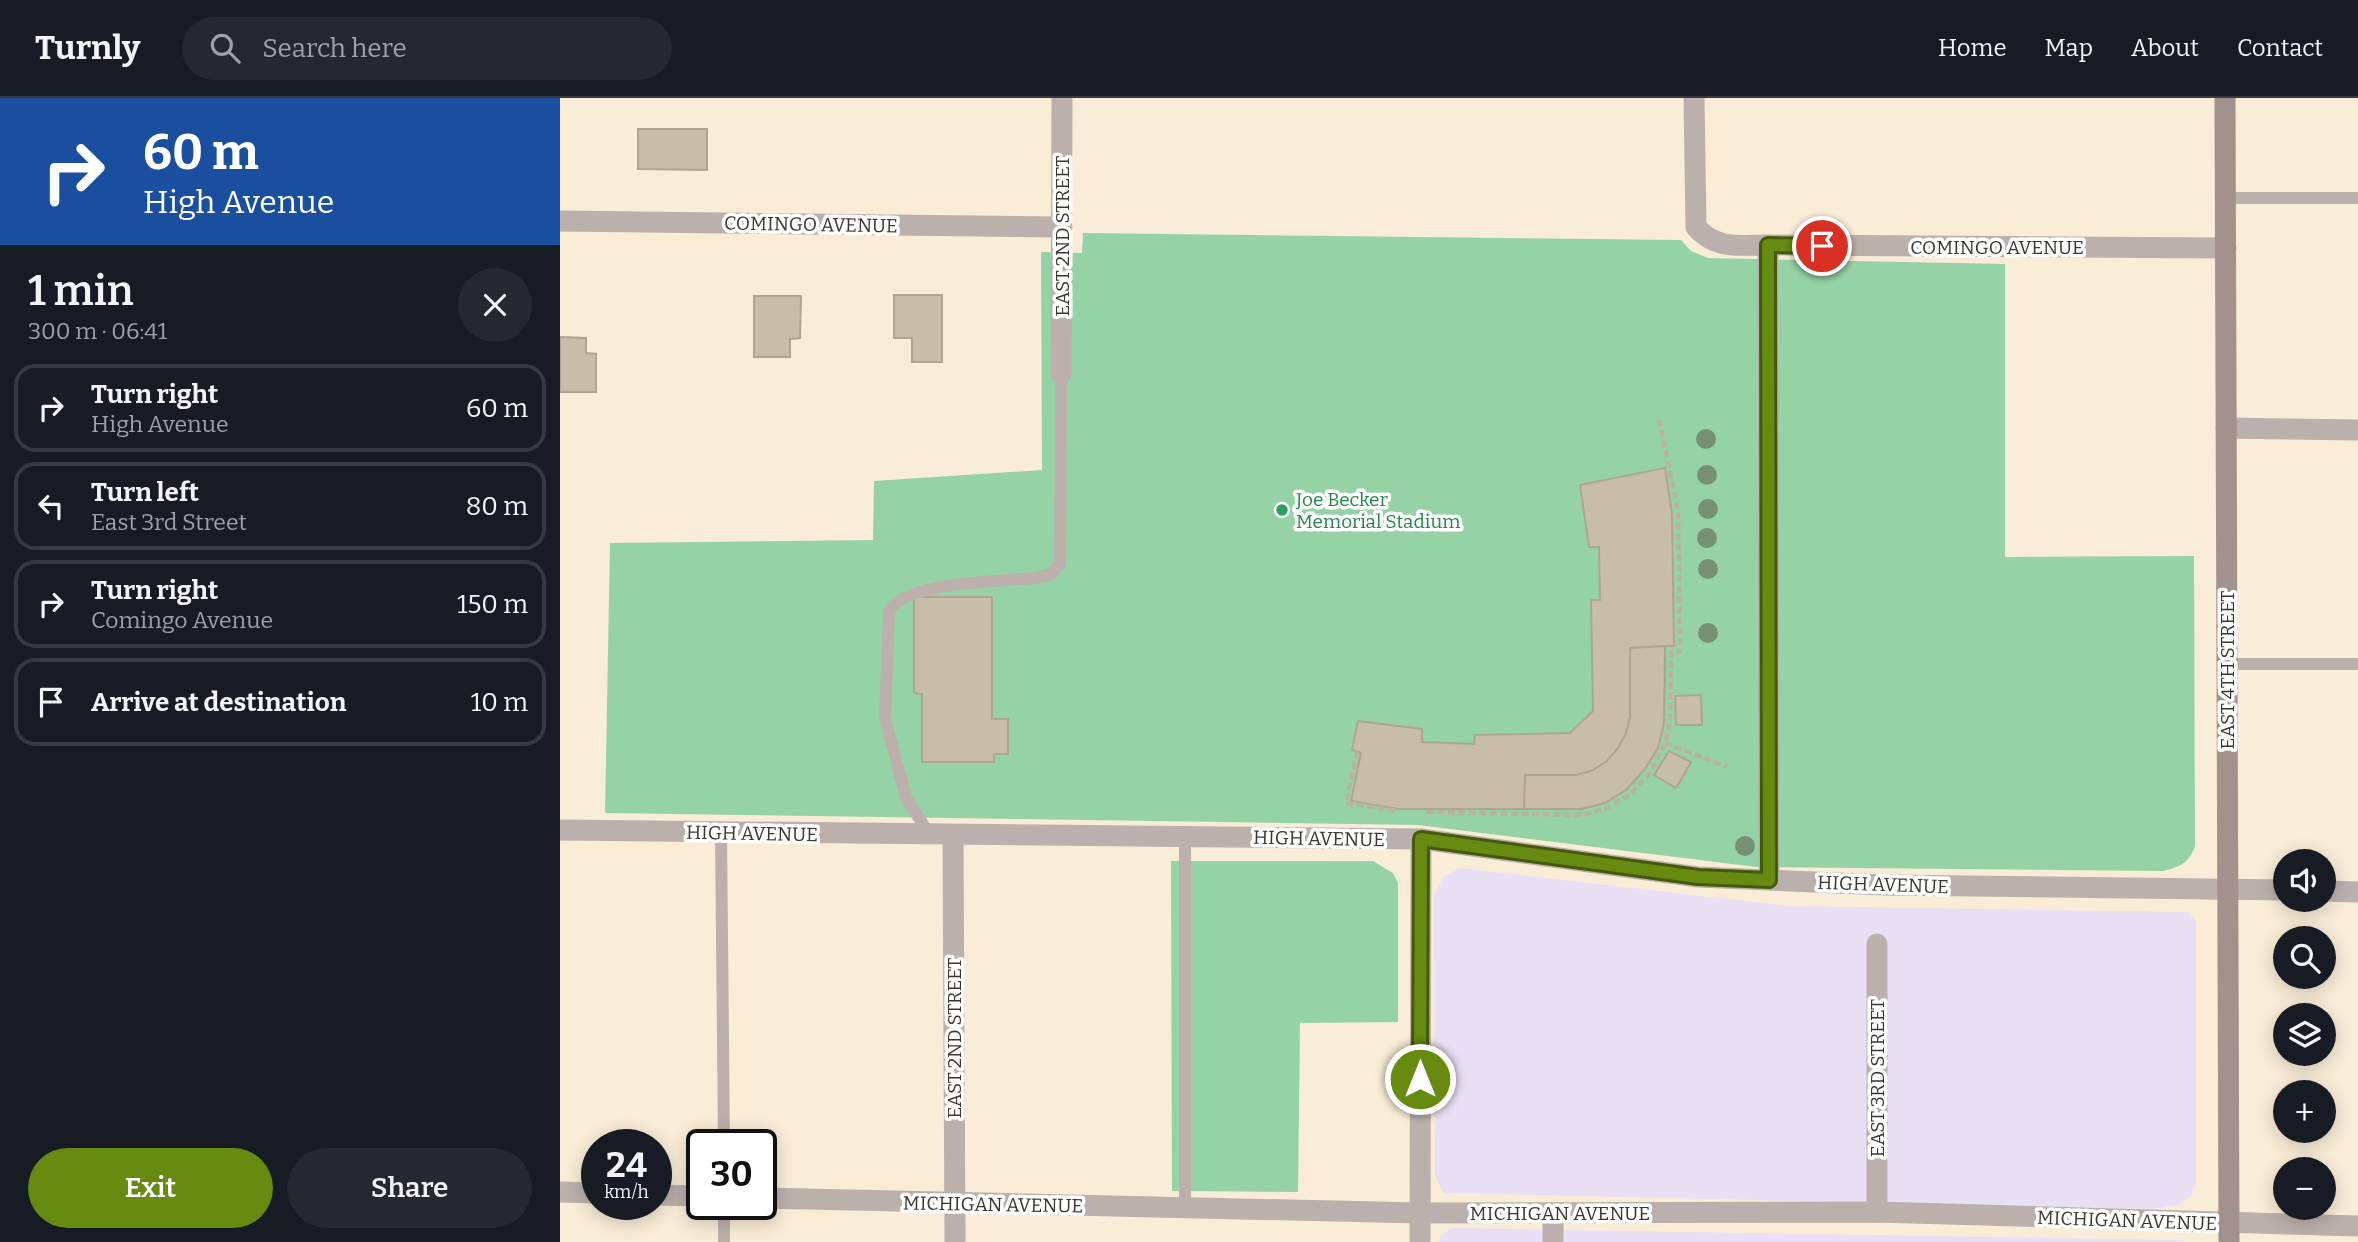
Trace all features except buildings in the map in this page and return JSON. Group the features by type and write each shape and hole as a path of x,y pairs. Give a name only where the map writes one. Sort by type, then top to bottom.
{"street":[{"name":"EAST 2ND STREET","path":"1061,374 1062,98"},
{"path":"1694,98 1696,227 1706,239 1720,245 1768,245 1769,880"},
{"name":"EAST 4TH STREET","path":"2225,98 2229,1233"},
{"name":"COMINGO AVENUE","path":"560,221 1062,227"},
{"name":"COMINGO AVENUE","path":"1768,245 2226,248"},
{"path":"2226,428 2358,429"},
{"name":"HIGH AVENUE","path":"560,830 1421,839 1698,877 2273,890"},
{"name":"EAST 2ND STREET","path":"953,835 955,1242"},
{"path":"1420,1242 1421,839"},
{"path":"2336,891 2358,892"},
{"name":"EAST 3RD STREET","path":"1877,944 1877,1212"},
{"path":"560,1192 581,1193"},
{"name":"MICHIGAN AVENUE","path":"777,1198 1420,1213 1877,1212 2229,1233 2358,1226"},
{"path":"1553,1213 1553,1242"}],"lane":[{"path":"2225,198 2358,198"},
{"path":"930,835 906,798 885,718 889,611 895,601 916,591 1034,578 1050,575 1060,564 1061,374"},
{"path":"2227,664 2358,664"},
{"path":"721,832 724,1129"},
{"path":"1185,837 1185,1208"},
{"path":"724,1220 724,1242"}],"path":[{"path":"1423,812 1581,815 1608,808 1630,794 1650,773 1665,743 1670,723 1671,652 1680,652 1678,512 1659,419"},
{"path":"1665,743 1727,767"},
{"path":"1357,752 1346,803 1410,812"}],"shaded area":[{"path":"1460,868 1789,906 2187,912 2196,921 2196,1183 2191,1196 2178,1205 2154,1209 1443,1193 1435,1176 1434,896 1443,877"},
{"path":"1452,1228 2186,1242 1439,1242 1440,1236"}],"green space":[{"name":"Joe Becker Memorial Stadium","path":"1083,233 1681,240 1691,251 1708,258 2005,264 2005,557 2194,556 2193,852 2183,863 2163,871 1756,867 1418,825 605,813 610,543 873,540 874,481 1042,470 1041,252 1082,253"},
{"path":"1171,861 1373,861 1393,873 1398,883 1398,1022 1300,1023 1298,1192 1172,1191"}],"place":[{"name":"Joe Becker Memorial Stadium","path":"1282,510"}],"route":[{"path":"1420,1079 1421,839 1698,877 1769,880 1768,245 1822,246"}]}
